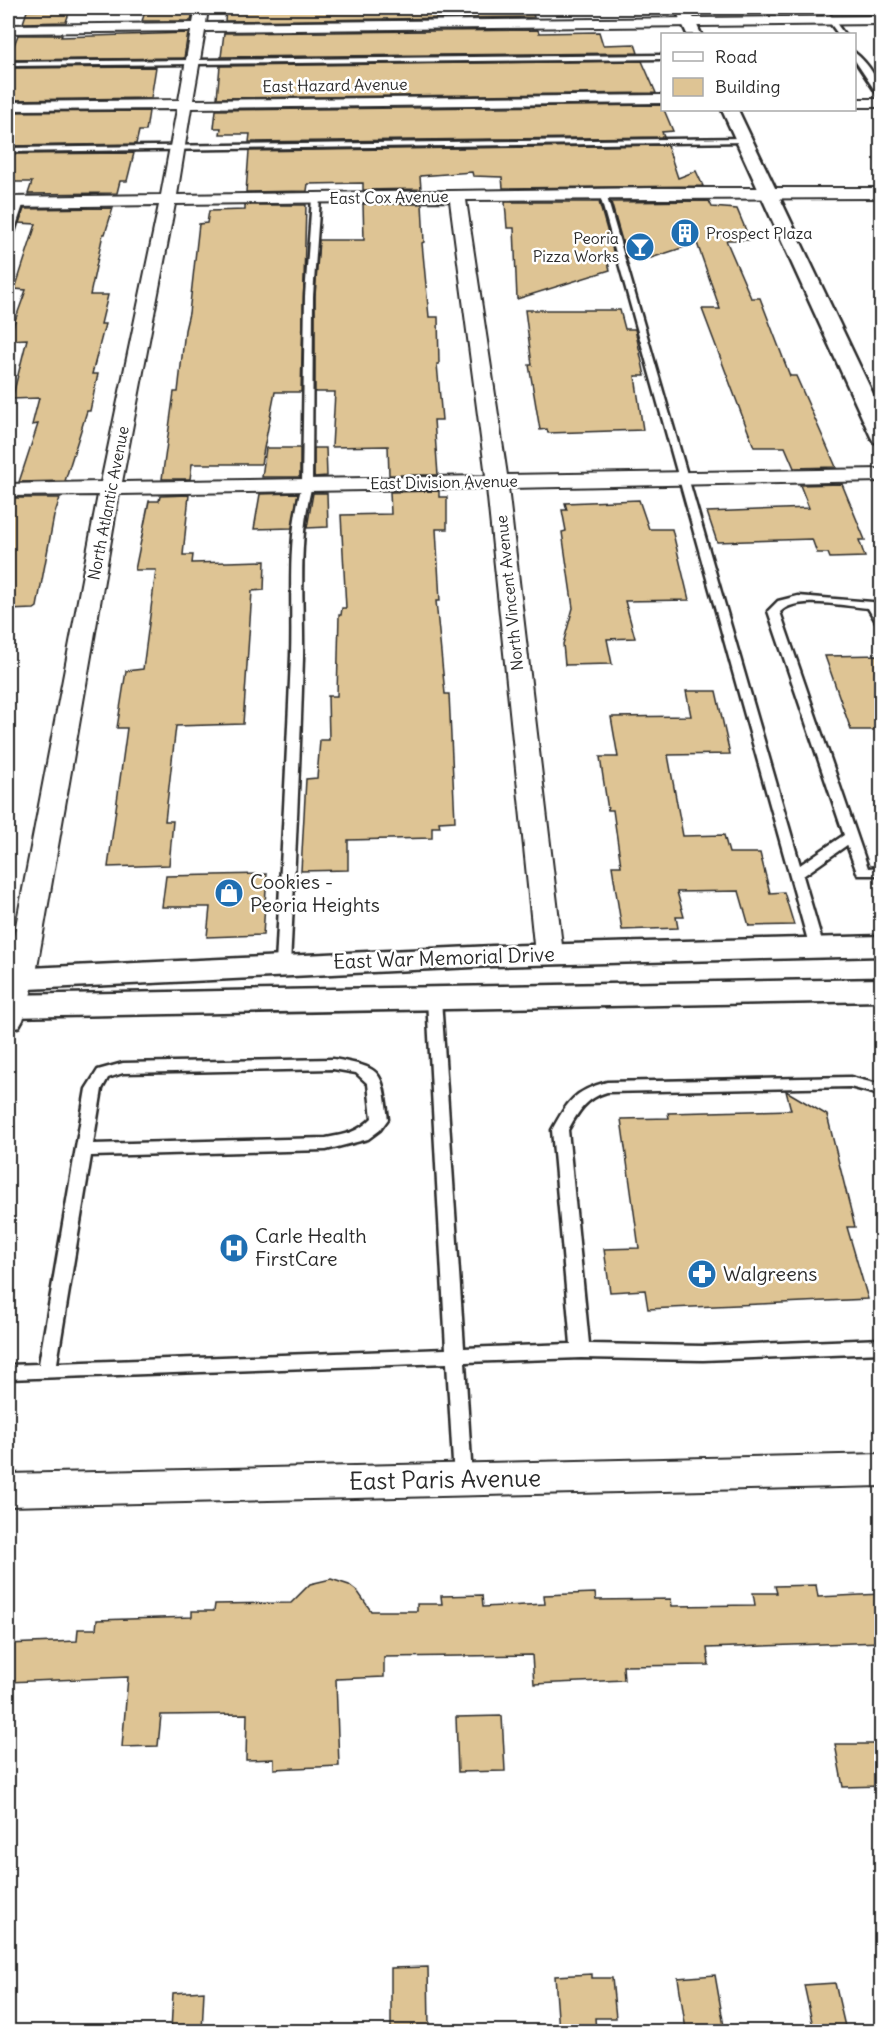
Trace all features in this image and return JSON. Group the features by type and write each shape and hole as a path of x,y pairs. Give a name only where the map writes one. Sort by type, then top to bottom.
{"main road":[{"path":"682,8 691,28"},
{"path":"730,111 882,436"},
{"name":"East War Memorial Drive","path":"12,998 283,965 549,954 882,946"},
{"name":"East War Memorial Drive","path":"12,998 434,999 882,990"},
{"path":"630,994 882,996"}],"street":[{"path":"8,29 200,17 691,28 882,20"},
{"name":"North Atlantic Avenue","path":"12,998 168,200 200,17"},
{"name":"East Hazard Avenue","path":"8,106 661,99"},
{"path":"856,103 882,101"},
{"name":"East Cox Avenue","path":"14,202 602,194 882,193"},
{"name":"North Vincent Avenue","path":"457,196 496,481 549,954"},
{"name":"East Division Avenue","path":"8,490 882,475"},
{"name":"East Paris Avenue","path":"8,1490 882,1470"}],"lane":[{"path":"822,8 840,33"},
{"path":"856,55 868,72 882,101"},
{"path":"8,64 661,57"},
{"path":"8,150 744,140"},
{"path":"602,194 818,948"},
{"path":"283,965 295,730 298,613 295,568 301,501 307,484 309,296 316,198"},
{"path":"8,238 14,202"},
{"path":"882,623 877,605 798,599 782,603 774,611 863,872 882,871"},
{"path":"797,873 850,836"},
{"path":"434,999 463,1479"},
{"path":"47,1371 94,1089 103,1074 123,1068 333,1064 361,1070 376,1082 380,1119 371,1131 353,1140 326,1144 278,1146 84,1150"},
{"path":"581,1351 560,1131 575,1102 589,1091 607,1087 850,1082 878,1089 882,1093"},
{"path":"8,1372 581,1351 703,1353 882,1346"}],"building":[{"path":"247,8 531,8 534,17 225,21 226,10 246,10"},
{"path":"70,10 66,22 23,23 27,11"},
{"path":"193,11 191,21 142,21 145,12"},
{"path":"538,30 539,33 599,32 603,45 635,44 638,53 221,57 224,33"},
{"path":"188,33 184,58 8,60 18,35 62,35 61,37"},
{"path":"642,61 656,93 217,98 220,66"},
{"path":"156,67 151,98 8,100 8,68"},
{"path":"661,105 661,111 665,111 673,131 662,132 664,137 249,142 250,134 220,134 221,128 214,128 216,110"},
{"path":"149,111 146,131 139,131 136,144 8,146 8,112"},
{"path":"667,145 678,178 696,171 703,186 503,188 502,177 473,176 472,172 420,176 421,189 363,190 363,183 308,184 307,191 246,192 249,151"},
{"path":"134,153 127,181 120,181 117,193 28,194 32,182 8,182 8,154"},
{"path":"709,201 712,207 737,209 750,240 726,240 751,298 760,298 790,376 796,376 836,467 794,468 785,447 754,447 702,309 720,309 697,243 651,258 627,258 611,202"},
{"path":"505,202 599,202 615,258 607,259 610,270 517,299 514,228 507,228"},
{"path":"363,204 422,204 424,242 422,243 429,317 438,317 439,364 437,364 442,420 434,420 438,475 389,475 388,446 332,447 335,392 315,392 315,296 319,240 364,240"},
{"path":"245,205 306,205 301,392 275,392 261,464 192,464 190,479 162,479 174,392 178,392 199,224 207,223 209,211 245,210"},
{"path":"113,208 105,234 103,234 90,295 108,295 101,324 105,324 92,374 98,374 90,411 87,411 65,481 19,482 38,424 32,425 39,398 12,399 27,339 8,340 26,290 15,289 36,224 19,223 24,209"},
{"path":"525,310 620,310 625,329 635,329 645,376 635,376 643,430 548,433 547,429 540,430 529,365 532,365"},
{"path":"266,448 300,448 300,477 262,477"},
{"path":"314,448 326,448 327,476 314,477"},
{"path":"842,484 865,540 859,540 865,557 830,558 828,553 817,553 812,539 717,542 707,512 809,508 800,485"},
{"path":"439,491 439,497 447,497 447,529 436,529 440,601 436,601 445,694 449,694 455,821 439,822 440,827 432,827 432,838 348,840 348,870 301,871 306,779 317,778 320,740 329,740 328,696 337,696 339,615 341,615 342,608 346,608 341,515 391,514 390,492"},
{"path":"298,493 292,528 254,529 260,494"},
{"path":"313,493 327,493 328,527 307,528"},
{"path":"189,495 183,555 193,555 192,563 265,561 264,590 252,591 243,724 176,726 165,821 173,821 169,865 108,867 127,728 117,728 126,671 143,669 156,570 135,570 149,501 159,501 160,496"},
{"path":"13,498 60,498 54,516 37,607 34,609 8,610 8,515"},
{"path":"639,500 649,529 672,529 689,600 625,601 635,638 607,639 612,664 565,665 563,644 573,608 562,532 566,531 562,510 567,510 565,503"},
{"path":"882,655 882,730 851,730 825,656"},
{"path":"686,691 716,691 730,754 668,755 683,836 724,835 729,853 760,853 770,893 784,892 794,925 749,926 739,891 677,892 684,917 676,917 678,928 622,930 612,866 621,866 613,810 608,810 600,757 618,757 611,717 691,716"},
{"path":"267,874 263,935 207,937 210,907 162,907 166,876"},
{"name":"Walgreens","path":"786,1091 827,1115 855,1227 847,1227 868,1299 648,1309 645,1290 610,1292 604,1249 639,1248 621,1119 669,1118 668,1113 791,1110"},
{"path":"331,1579 349,1585 358,1592 371,1611 417,1611 417,1604 442,1604 441,1596 482,1595 483,1607 545,1604 544,1595 595,1593 596,1600 671,1599 672,1606 755,1605 753,1593 777,1593 775,1586 816,1585 818,1597 882,1594 882,1642 707,1648 709,1665 623,1666 624,1680 534,1684 532,1655 384,1657 384,1677 336,1679 339,1766 274,1769 274,1759 246,1760 247,1714 161,1715 158,1746 122,1747 128,1677 8,1682 8,1644 77,1641 78,1629 96,1629 97,1620 192,1617 192,1611 214,1611 215,1604 291,1603 310,1584"},
{"path":"502,1716 505,1771 458,1772 456,1717"},
{"path":"835,1744 882,1744 882,1786 843,1787"},
{"path":"428,1967 429,2028 391,2029 391,1968"},
{"path":"592,1974 592,1978 612,1978 616,2018 595,2018 596,2031 559,2031 555,1976"},
{"path":"715,1975 724,2026 686,2030 678,1978"},
{"path":"835,1983 846,2031 814,2031 804,1985"},
{"path":"204,1991 202,2031 171,2031 173,1993"}],"place":[{"name":"Prospect Plaza","path":"685,233"},
{"name":"Peoria Pizza Works","path":"640,247"},
{"name":"Cookies - Peoria Heights","path":"229,893"},
{"name":"Carle Health FirstCare","path":"234,1248"},
{"name":"Walgreens","path":"702,1274"}]}
